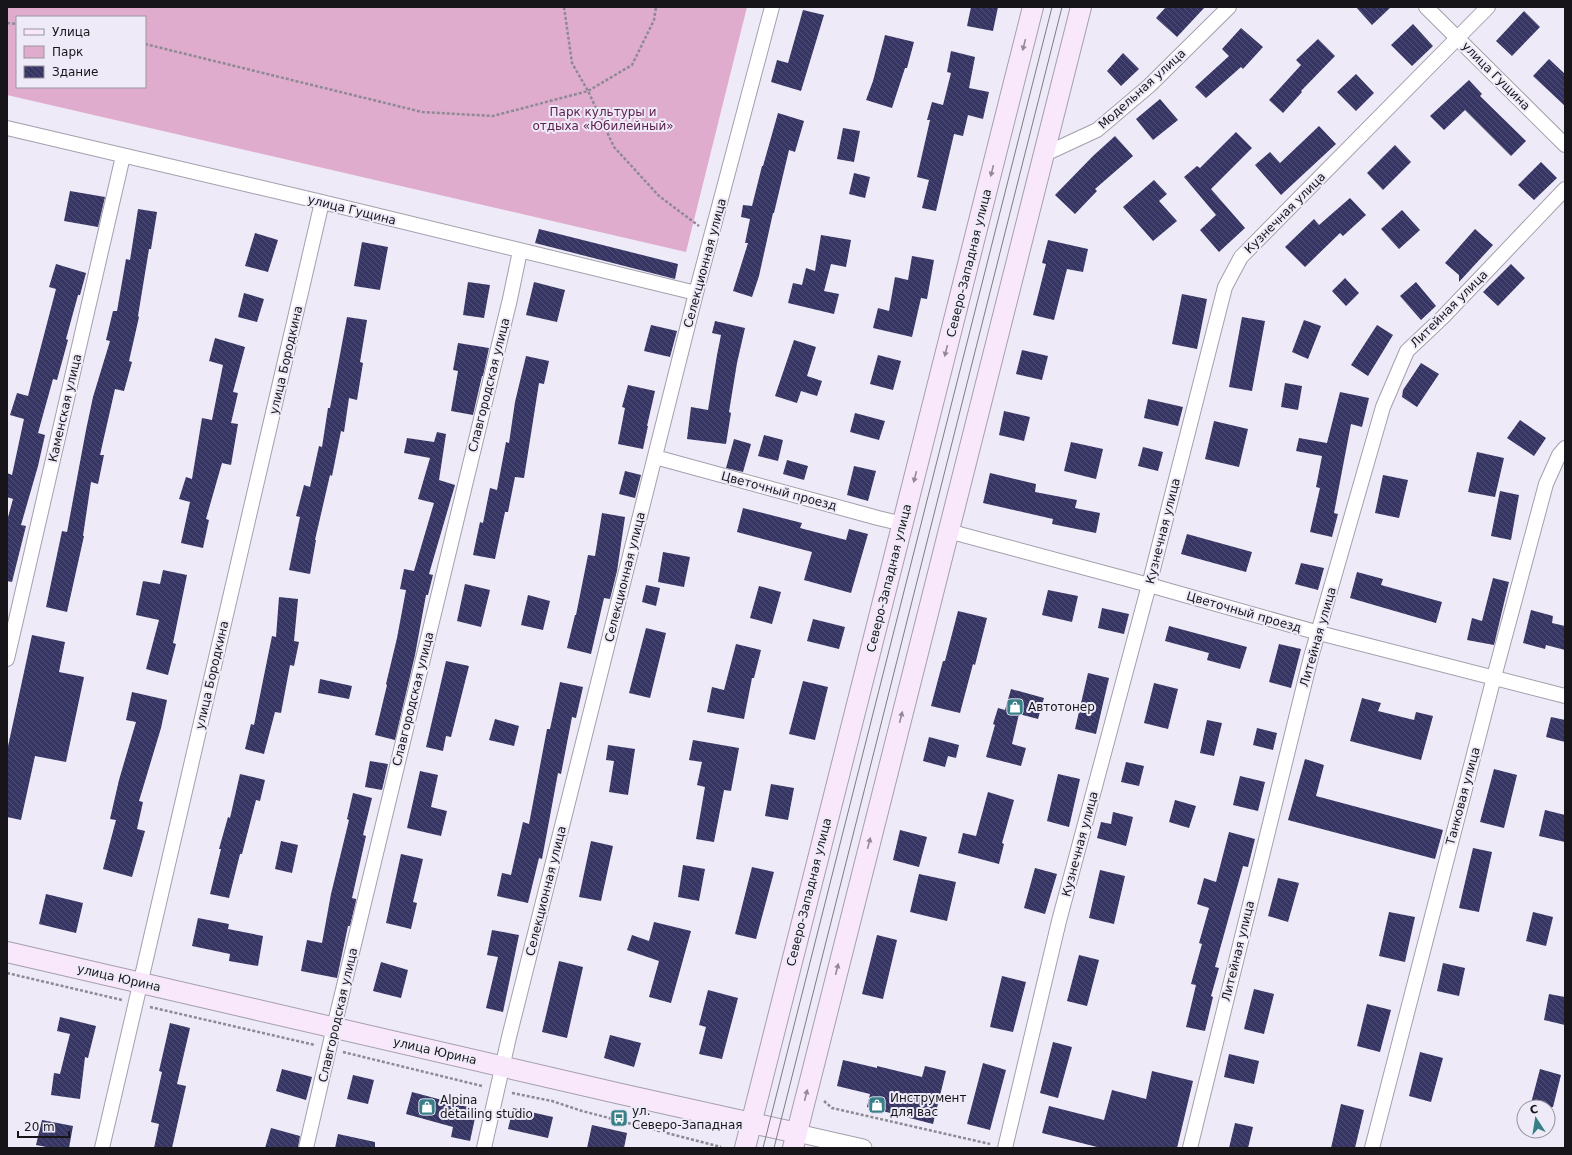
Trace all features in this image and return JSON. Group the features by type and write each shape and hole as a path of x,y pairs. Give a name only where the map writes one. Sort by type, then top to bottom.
{"main road":[{"name":"Северо-Западная улица","path":"745,1148 1033,7"},
{"path":"795,1141 1081,7"},
{"name":"улица Юрина","path":"7,952 751,1124 795,1141"}],"street":[{"name":"Селекционная улица","path":"484,1148 509,1036 696,293 772,7"},
{"name":"Модельная улица","path":"1043,155 1097,130 1149,86 1229,7"},
{"name":"улица Гущина","path":"1426,7 1565,145"},
{"name":"Кузнечная улица","path":"1005,1148 1059,921 1149,585 1225,287 1242,256 1488,7"},
{"name":"улица Гущина","path":"7,128 322,202 696,293"},
{"name":"Каменская улица","path":"7,660 123,156"},
{"name":"Литейная улица","path":"1190,1148 1311,657 1383,407 1407,350 1443,317 1565,189"},
{"name":"улица Бородкина","path":"102,1148 322,202"},
{"name":"Славгородская улица","path":"306,1148 520,251"},
{"name":"Танковая улица","path":"1372,1148 1494,677 1546,484 1559,455 1565,448"},
{"name":"Цветочный проезд","path":"655,457 903,524"},
{"name":"Цветочный проезд","path":"948,531 1149,585 1319,633 1565,696"},
{"name":"улица Юрина","path":"795,1141 863,1148"}],"path":[{"path":"564,7 572,63 588,91 614,147 659,196 712,236"},
{"path":"146,44 422,112 493,116 588,91 632,65 654,20 656,7"},
{"path":"7,973 498,1090 552,1101 582,1111 721,1147"},
{"path":"832,1108 1005,1148"}],"green space":[{"name":"Парк культуры и отдыха «Юбилейный»","path":"7,7 747,7 686,252 7,95"}],"building":[{"path":"971,7 998,7 993,31 967,26"},
{"path":"1166,7 1205,7 1177,37 1156,18"},
{"path":"1356,7 1391,7 1372,25"},
{"path":"803,10 824,15 801,91 771,82 777,60 788,63"},
{"path":"1524,11 1540,27 1512,56 1496,41"},
{"path":"1413,24 1433,46 1412,66 1391,45"},
{"path":"1241,28 1263,47 1243,69 1241,67 1206,98 1195,87 1229,56 1222,49"},
{"path":"885,35 914,42 907,68 905,68 892,108 866,100 873,81"},
{"path":"1318,39 1335,56 1301,91 1302,92 1283,113 1269,100 1301,65 1296,60"},
{"path":"951,51 975,57 969,88 989,92 983,119 968,115 963,136 954,134 936,211 922,208 929,180 917,177 930,120 927,120 932,102 943,105 951,73 947,72"},
{"path":"1123,53 1139,69 1121,86 1107,71"},
{"path":"1549,59 1565,74 1565,106 1533,76"},
{"path":"1356,74 1374,93 1356,111 1337,92"},
{"path":"1469,80 1482,94 1480,96 1526,141 1511,156 1465,110 1444,130 1430,116"},
{"path":"1160,99 1178,120 1153,140 1136,119"},
{"path":"778,113 804,121 795,152 789,150 759,276 752,297 733,291 748,243 745,243 750,219 741,217 743,205 752,206"},
{"path":"1319,126 1336,144 1281,195 1255,165 1270,152 1280,163"},
{"path":"843,128 860,131 854,162 837,159"},
{"path":"1236,132 1252,148 1211,189 1245,228 1219,252 1200,230 1216,215 1184,177 1197,166 1200,168"},
{"path":"1115,136 1133,156 1095,189 1097,191 1075,214 1055,195"},
{"path":"1395,145 1411,162 1383,190 1367,173"},
{"path":"1541,162 1557,178 1534,200 1518,185"},
{"path":"854,173 870,177 865,198 849,194"},
{"path":"1154,180 1167,194 1159,201 1177,221 1153,241 1123,207"},
{"path":"70,191 105,197 98,227 64,221"},
{"path":"1350,198 1366,215 1343,236 1340,233 1305,267 1285,247 1314,219 1319,225"},
{"path":"138,209 157,212 151,249 149,249 139,317 129,361 132,362 124,391 115,389 100,455 104,455 98,484 91,482 84,536 67,612 46,607 62,531 67,532 93,397 110,341 106,340 113,311 117,311 126,259 130,260"},
{"path":"1402,210 1420,230 1399,249 1381,229"},
{"path":"539,229 678,264 675,279 535,243"},
{"path":"1475,229 1493,245 1459,282 1459,275 1445,263"},
{"path":"255,233 278,240 268,272 245,266"},
{"path":"821,235 851,240 846,267 831,264 824,291 839,294 834,314 788,303 793,283 802,285 806,268 815,271"},
{"path":"1048,240 1088,249 1083,272 1067,269 1054,320 1033,315 1046,264 1042,263"},
{"path":"362,242 388,247 380,290 354,286"},
{"path":"912,256 934,260 927,299 921,298 912,337 873,328 878,308 889,311 895,277 908,280"},
{"path":"56,264 86,273 80,295 78,295 66,339 68,340 57,380 53,379 38,433 45,435 38,466 21,525 26,526 12,582 7,581 7,521 13,499 7,497 7,473 12,475 24,419 10,415 17,393 28,396 56,289 49,287"},
{"path":"1511,264 1525,278 1498,306 1483,292"},
{"path":"1345,278 1359,293 1346,306 1332,291"},
{"path":"468,282 490,285 484,318 463,315"},
{"path":"534,282 565,290 557,322 526,315"},
{"path":"1416,282 1436,306 1421,320 1400,296"},
{"path":"244,293 264,299 257,322 238,317"},
{"path":"1182,294 1207,299 1197,349 1172,344"},
{"path":"347,317 367,320 360,362 363,363 357,400 349,398 344,432 341,431 332,476 330,475 315,540 310,574 289,570 300,517 296,516 304,485 310,487 319,446 322,447 328,408 330,408"},
{"path":"1242,317 1265,321 1252,391 1229,387"},
{"path":"1304,320 1321,326 1308,359 1292,352"},
{"path":"715,321 745,328 737,363 729,412 731,413 726,444 687,439 691,407 708,410 721,335 712,333"},
{"path":"651,325 677,331 670,357 644,351"},
{"path":"1377,325 1393,335 1368,376 1351,365"},
{"path":"215,338 245,347 233,392 238,393 231,423 238,424 231,465 222,463 206,519 209,520 203,548 181,543 190,502 179,499 186,477 192,479 202,418 212,420 223,365 209,361"},
{"path":"794,340 816,347 807,376 822,381 817,396 801,391 797,403 775,396"},
{"path":"458,343 489,348 473,415 451,411 458,371 453,370"},
{"path":"1022,350 1048,356 1042,380 1016,374"},
{"path":"878,355 901,361 893,390 870,384"},
{"path":"526,356 549,361 544,384 539,383 524,478 515,477 508,512 505,512 495,559 473,555 480,522 483,523 490,488 497,490 506,442 509,443 515,402"},
{"path":"1421,363 1439,374 1417,407 1402,397 1403,390"},
{"path":"1285,383 1302,386 1298,410 1281,407"},
{"path":"628,385 655,391 643,449 618,444 625,408 622,407"},
{"path":"1340,392 1369,398 1362,427 1351,424 1334,513 1338,514 1332,537 1310,532 1320,488 1316,487 1322,456 1296,451 1299,438 1327,443"},
{"path":"1148,399 1183,407 1178,426 1144,418"},
{"path":"1004,411 1030,417 1024,441 999,435"},
{"path":"855,413 885,421 879,440 850,432"},
{"path":"1520,420 1546,438 1534,456 1507,438"},
{"path":"1214,421 1248,429 1239,467 1205,459"},
{"path":"437,432 446,434 439,480 455,485 429,574 433,575 428,595 426,595 415,655 395,740 375,735 387,685 406,590 400,589 404,569 414,571 434,503 418,499 430,458 404,453 407,438 434,442"},
{"path":"764,435 783,440 778,461 758,456"},
{"path":"734,439 751,444 743,472 726,468"},
{"path":"1071,442 1103,449 1096,479 1064,471"},
{"path":"1143,447 1163,452 1158,471 1138,466"},
{"path":"1477,452 1504,458 1495,497 1468,492"},
{"path":"787,460 808,466 804,480 783,474"},
{"path":"854,466 876,471 868,501 847,495"},
{"path":"625,471 641,475 635,498 619,494"},
{"path":"990,473 1036,484 1035,492 1077,500 1075,508 1100,513 1096,533 1052,524 1053,519 983,503"},
{"path":"1383,475 1408,480 1399,518 1375,513"},
{"path":"1500,491 1519,495 1511,540 1491,536"},
{"path":"743,508 802,523 800,528 846,540 849,529 868,534 851,593 804,580 812,552 737,532"},
{"path":"602,513 625,517 617,571 610,599 604,598 591,654 567,648 576,615 588,555 595,556"},
{"path":"1187,534 1252,552 1246,572 1181,554"},
{"path":"663,552 690,557 684,587 658,582"},
{"path":"1301,563 1324,568 1318,590 1295,584"},
{"path":"163,570 187,575 173,643 176,644 168,675 146,669 159,620 136,615 143,581 160,584"},
{"path":"1357,572 1383,579 1381,585 1442,602 1436,623 1350,598"},
{"path":"1493,578 1509,582 1494,645 1467,640 1472,618 1482,621"},
{"path":"465,584 490,590 481,627 457,621"},
{"path":"646,585 660,588 656,606 642,602"},
{"path":"759,586 781,592 772,624 750,618"},
{"path":"1048,590 1078,596 1072,622 1042,615"},
{"path":"528,595 550,601 543,630 521,625"},
{"path":"279,597 298,599 294,641 299,642 294,666 290,665 281,713 275,712 264,754 245,749 251,724 254,725 272,636 276,637"},
{"path":"1102,608 1129,614 1124,634 1098,628"},
{"path":"1531,610 1553,616 1552,623 1565,626 1565,650 1546,645 1545,649 1523,643"},
{"path":"958,611 987,618 975,665 973,664 960,713 931,706"},
{"path":"813,619 845,627 839,649 807,641"},
{"path":"1169,626 1247,647 1240,669 1207,660 1209,653 1165,641"},
{"path":"646,628 666,633 650,698 629,693"},
{"path":"32,635 65,642 59,672 84,677 66,762 35,756 21,820 7,817 7,751"},
{"path":"736,644 761,650 754,678 752,678 744,719 707,712 712,687 724,690"},
{"path":"1279,644 1301,649 1291,688 1269,682"},
{"path":"446,661 469,666 451,737 446,736 443,751 426,747"},
{"path":"1088,673 1109,678 1096,734 1075,729"},
{"path":"320,679 352,686 349,699 318,693"},
{"path":"803,681 828,687 815,740 789,734"},
{"path":"560,682 583,687 576,718 572,717 561,774 558,773 542,859 539,858 528,903 497,896 502,873 511,875 523,822 529,824 547,729 550,729"},
{"path":"1154,683 1178,689 1168,729 1144,723"},
{"path":"1011,689 1044,698 1038,719 1019,714 1012,744 1026,748 1021,766 986,757 998,708 1005,710"},
{"path":"132,692 167,700 161,728 139,801 143,802 137,829 145,831 132,877 103,869 116,820 110,819 119,780 136,722 126,720"},
{"path":"1362,698 1381,703 1378,711 1414,720 1416,712 1433,716 1421,760 1350,741"},
{"path":"1551,717 1565,720 1565,742 1546,737"},
{"path":"495,719 519,726 514,746 489,740"},
{"path":"1207,720 1222,723 1214,756 1200,753"},
{"path":"1257,728 1277,733 1273,750 1253,745"},
{"path":"929,737 959,745 956,758 948,756 945,767 923,761"},
{"path":"693,740 739,748 731,791 724,790 714,842 696,839 705,787 697,785 702,762 689,760"},
{"path":"608,745 635,749 628,795 609,792 614,761 606,760"},
{"path":"1305,759 1324,765 1316,796 1443,830 1435,859 1288,820"},
{"path":"370,761 388,764 382,790 365,787"},
{"path":"1126,762 1144,766 1139,786 1121,782"},
{"path":"1494,769 1517,775 1504,828 1480,822"},
{"path":"420,771 438,775 431,807 447,811 441,836 407,828"},
{"path":"240,774 265,780 260,801 256,800 229,898 210,894 221,849 219,849 228,817 230,818"},
{"path":"1058,774 1080,779 1069,827 1047,821"},
{"path":"1240,776 1265,782 1258,811 1233,805"},
{"path":"771,784 794,788 788,820 765,816"},
{"path":"988,792 1014,800 1002,843 1004,844 999,864 958,853 963,833 976,836"},
{"path":"353,793 372,798 363,835 366,836 352,898 356,899 356,901 350,926 348,926 337,978 301,971 307,940 322,943 331,894 349,820 347,819"},
{"path":"1175,800 1196,806 1189,828 1169,822"},
{"path":"1545,810 1565,815 1565,842 1539,836"},
{"path":"1113,812 1133,817 1126,846 1097,838 1101,822 1111,824"},
{"path":"900,830 927,837 919,867 893,860"},
{"path":"1229,832 1255,839 1248,867 1243,866 1215,967 1219,968 1211,996 1213,997 1205,1031 1186,1027 1196,985 1191,984 1202,944 1199,943 1209,908 1197,904 1204,878 1216,882"},
{"path":"281,841 298,845 292,873 275,869"},
{"path":"591,841 613,846 601,901 579,897"},
{"path":"1473,848 1492,852 1479,912 1459,908"},
{"path":"401,854 423,859 413,902 417,903 411,929 386,923"},
{"path":"683,865 705,869 699,901 678,897"},
{"path":"752,867 774,872 756,939 735,934"},
{"path":"1035,868 1057,874 1045,914 1024,908"},
{"path":"1100,870 1125,876 1114,924 1089,918"},
{"path":"919,874 956,882 947,921 910,912"},
{"path":"1278,878 1299,883 1288,922 1268,916"},
{"path":"46,894 83,903 76,933 39,924"},
{"path":"1389,912 1415,917 1405,962 1379,956"},
{"path":"1533,912 1553,917 1546,946 1526,941"},
{"path":"198,918 229,924 228,929 263,936 258,966 229,961 230,954 192,946"},
{"path":"654,922 691,931 671,1003 649,997 659,961 627,950 632,935 649,941"},
{"path":"492,930 519,935 503,1012 486,1008 498,957 487,955"},
{"path":"877,935 897,940 883,999 862,994"},
{"path":"1079,955 1099,960 1087,1006 1067,1001"},
{"path":"559,961 583,967 567,1038 542,1032"},
{"path":"381,962 408,970 401,998 373,991"},
{"path":"1443,963 1465,968 1459,996 1437,991"},
{"path":"1002,976 1026,982 1013,1032 990,1027"},
{"path":"1254,989 1274,994 1264,1034 1244,1029"},
{"path":"708,990 738,998 722,1059 699,1054 706,1027 699,1025"},
{"path":"1549,994 1565,997 1565,1025 1544,1020"},
{"path":"1367,1004 1391,1010 1380,1052 1357,1046"},
{"path":"60,1017 96,1026 88,1058 85,1057 80,1099 51,1095 54,1073 60,1074 70,1034 57,1031"},
{"path":"170,1023 190,1028 177,1084 186,1086 172,1148 154,1148 159,1124 151,1122 162,1072 159,1071"},
{"path":"610,1035 641,1043 634,1067 604,1058"},
{"path":"1053,1042 1072,1047 1058,1098 1040,1093"},
{"path":"1420,1052 1443,1058 1431,1102 1409,1096"},
{"path":"1229,1054 1259,1061 1254,1084 1224,1077"},
{"path":"843,1060 877,1068 877,1066 922,1077 925,1066 946,1071 933,1124 867,1107 870,1094 837,1086"},
{"path":"983,1063 1006,1070 990,1130 967,1124"},
{"path":"282,1069 312,1077 306,1100 276,1091"},
{"path":"1540,1069 1561,1075 1555,1099 1532,1099"},
{"path":"1152,1071 1193,1081 1177,1148 1101,1148 1042,1133 1049,1106 1104,1120 1112,1090 1146,1099"},
{"path":"353,1075 374,1080 368,1104 347,1099"},
{"path":"412,1092 477,1109 470,1141 451,1137 453,1127 406,1114"},
{"path":"1341,1104 1364,1110 1355,1148 1331,1148"},
{"path":"513,1108 553,1117 548,1138 508,1129"},
{"path":"42,1120 73,1126 69,1148 52,1148 36,1145"},
{"path":"1235,1123 1253,1127 1248,1148 1229,1148"},
{"path":"592,1125 627,1133 624,1148 587,1148"},
{"path":"271,1128 300,1136 298,1148 265,1148"},
{"path":"338,1134 375,1142 375,1148 335,1148"}],"tram line":[{"path":"763,1148 1052,7"},
{"path":"774,1148 1062,7"}],"place":[{"name":"Автотонер","path":"1015,707"},
{"name":"Инструмент для вас","path":"877,1105"},
{"name":"Alpina detailing studio","path":"427,1107"},
{"name":"ул. Северо-Западная","path":"619,1118"}]}
